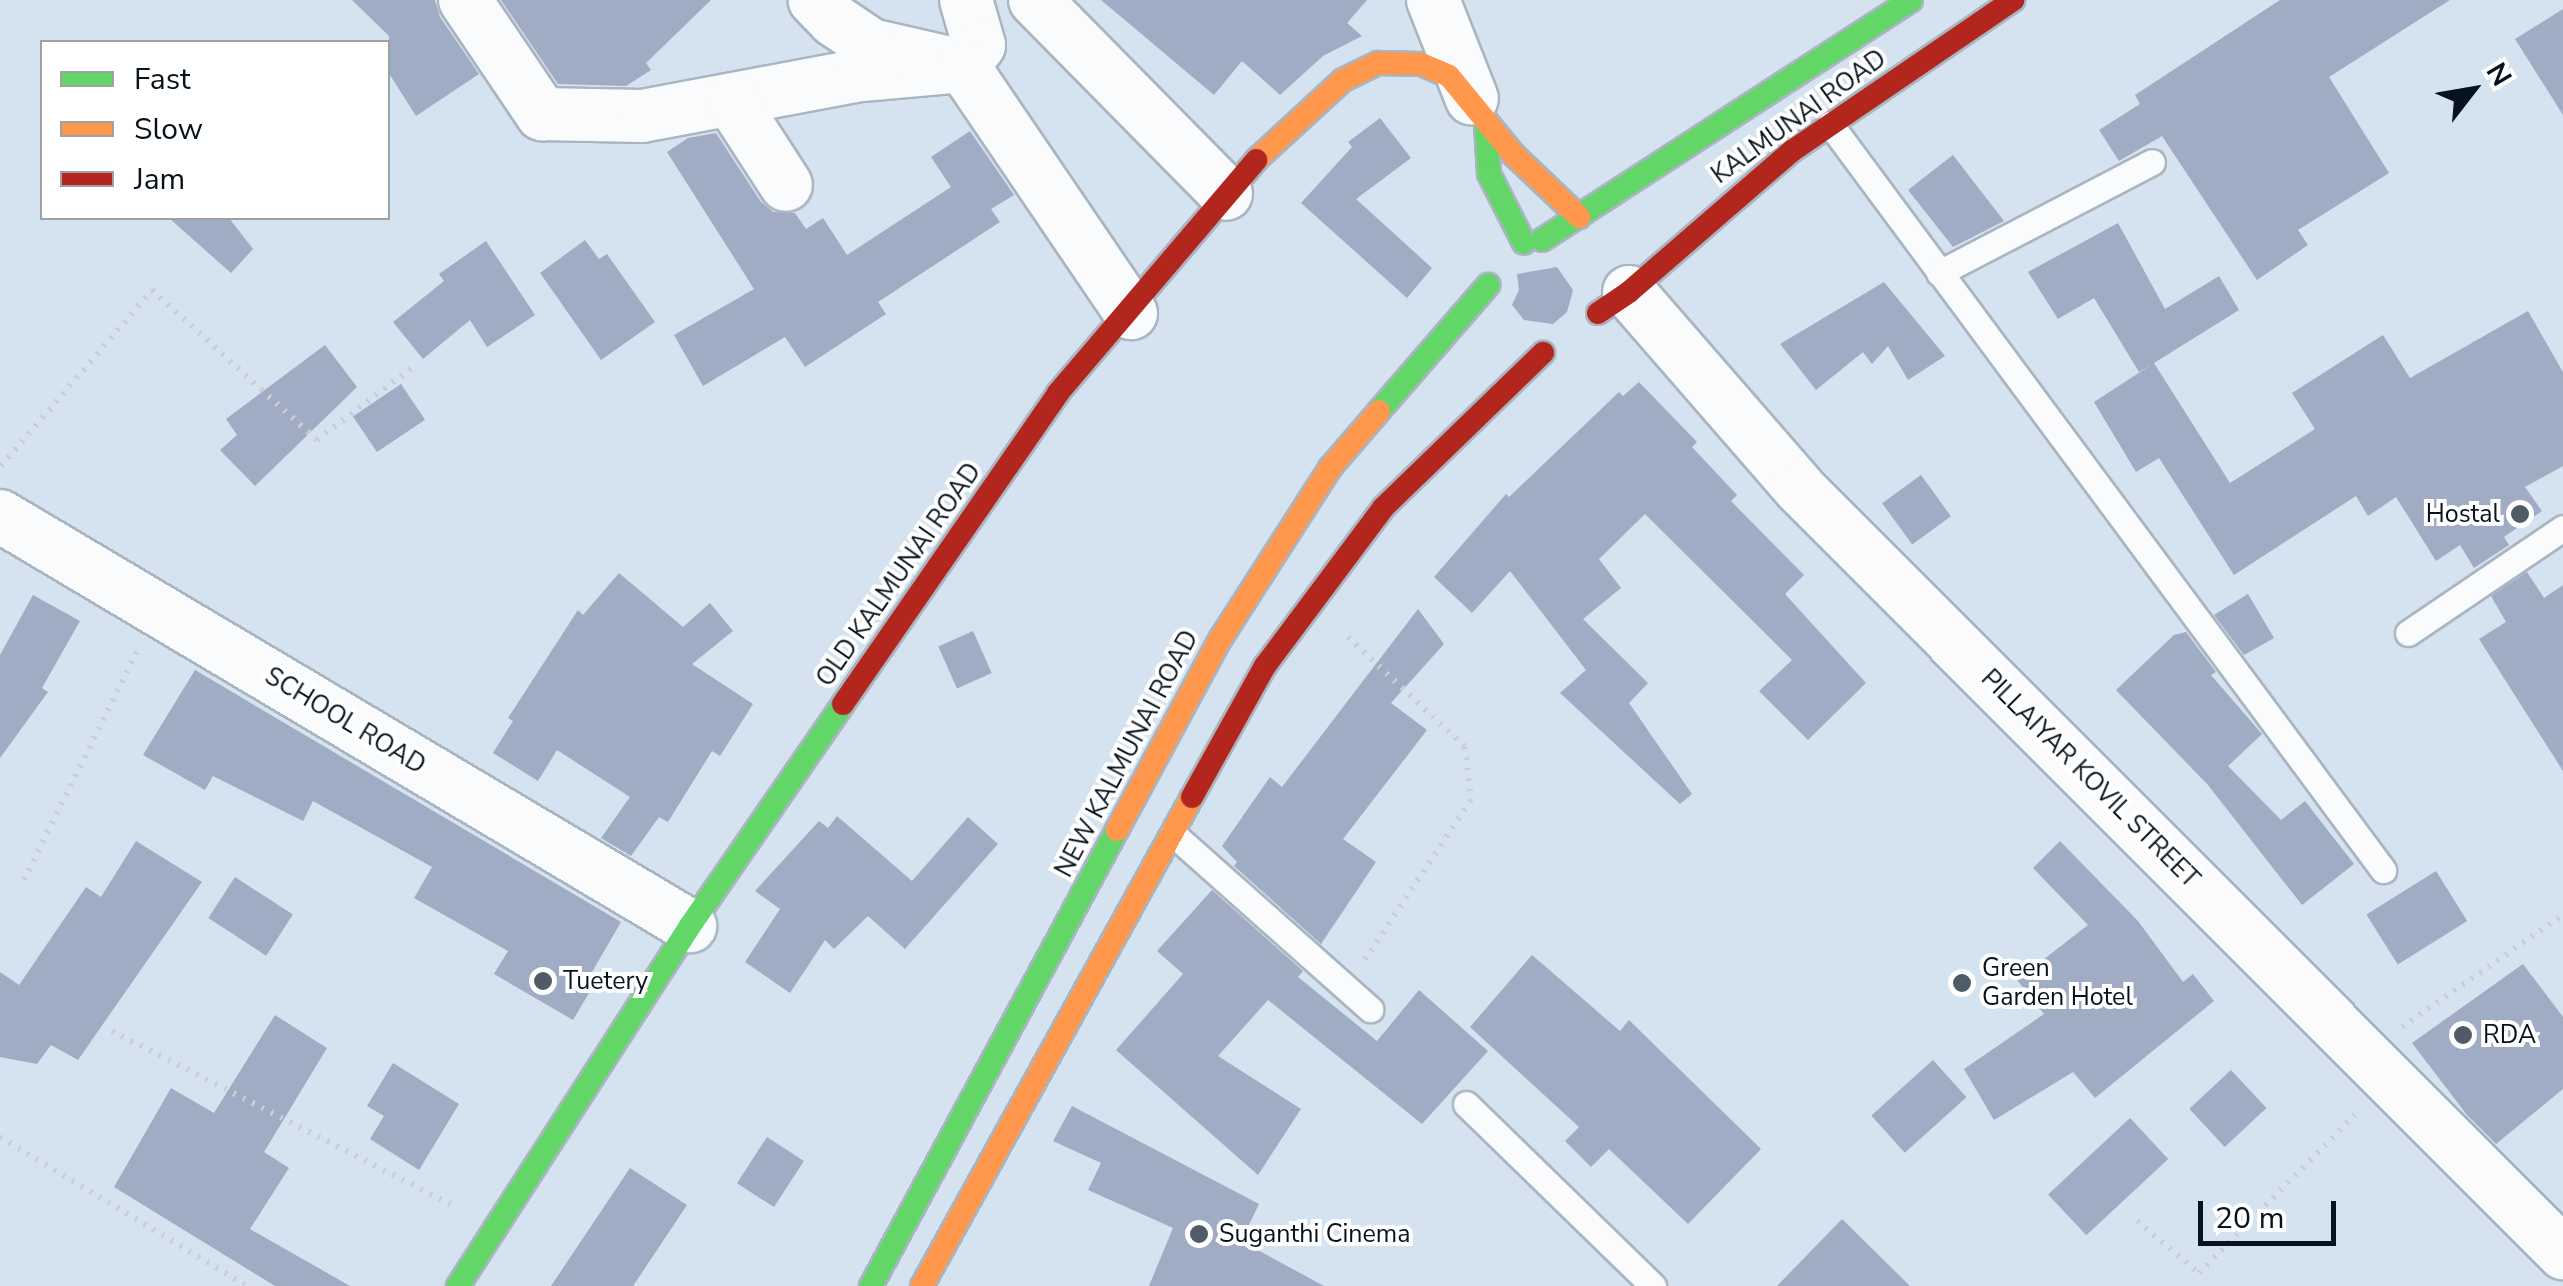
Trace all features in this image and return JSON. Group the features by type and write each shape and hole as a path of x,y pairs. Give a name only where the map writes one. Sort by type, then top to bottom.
{"main road":[{"name":"KALMUNAI ROAD","path":"1511,258 1911,0"},
{"name":"KALMUNAI ROAD","path":"1603,303 1830,124 2013,0"},
{"name":"OLD KALMUNAI ROAD","path":"458,1286 690,926 1058,393 1130,313 1226,194 1313,106 1343,80 1378,62 1421,64 1449,76 1579,217"},
{"path":"1479,111 1489,174 1511,258 1491,318"},
{"path":"1511,258 1575,251"},
{"name":"NEW KALMUNAI ROAD","path":"871,1286 1220,638 1330,468 1511,258"},
{"path":"922,1286 1265,666 1394,496 1552,352 1512,344"}],"street":[{"path":"465,0 542,114 642,116 862,76 963,66 978,45 966,0"},
{"path":"815,0 834,20 870,45 963,66 1130,313"},
{"path":"1035,0 1226,194"},
{"path":"1433,0 1479,111"},
{"path":"730,100 786,185"},
{"name":"PILLAIYAR KOVIL STREET","path":"1603,303 1800,489 2563,1254"},
{"name":"SCHOOL ROAD","path":"0,516 690,926"}],"lane":[{"path":"1830,124 2383,870"},
{"path":"1939,273 2152,162"},
{"path":"2408,633 2563,528"},
{"path":"1172,834 1370,1009"},
{"path":"1466,1104 1653,1286"}],"path":[{"path":"0,468 152,290 317,440 416,365"},
{"path":"1310,602 1465,746 1471,800 1346,988"},
{"path":"24,880 157,609"},
{"path":"2137,1222 2199,1273 2376,1068 2563,915"},
{"path":"112,1031 495,1228"},
{"path":"0,1137 247,1286"}],"building":[{"path":"352,0 435,0 440,17 479,74 416,116 390,75 389,36"},
{"path":"501,0 711,0 646,63 651,70 626,86 558,84"},
{"path":"1101,0 1367,0 1347,23 1362,36 1323,56 1280,95 1242,61 1214,95"},
{"path":"2280,0 2450,0 2329,77 2389,173 2298,230 2308,245 2257,280 2162,136 2119,161 2099,130 2140,104 2135,95"},
{"path":"2563,9 2563,115 2515,39"},
{"path":"1380,118 1411,158 1356,199 1432,268 1407,298 1301,203 1352,147 1348,142"},
{"path":"970,131 1014,195 991,209 1000,222 878,302 886,314 805,367 785,337 703,386 674,335 754,289 667,152 688,138 716,133 761,202 773,212 795,213 806,229 823,218 847,255 951,187 931,157"},
{"path":"1953,155 2004,221 1953,247 1908,190"},
{"path":"171,220 231,220 253,249 231,273"},
{"path":"2118,223 2165,309 2219,276 2239,310 2139,372 2094,298 2058,319 2028,272"},
{"path":"585,240 599,259 607,254 655,322 601,360 540,273"},
{"path":"486,241 535,315 487,347 470,320 423,359 393,322 444,281 439,274"},
{"path":"1557,267 1573,290 1567,312 1553,324 1524,320 1512,305 1519,290 1517,274"},
{"path":"1884,282 1945,356 1908,380 1888,346 1872,364 1863,352 1816,390 1780,344"},
{"path":"2528,311 2563,372 2563,466 2525,487 2542,511 2504,537 2509,545 2474,568 2460,545 2436,561 2396,497 2368,516 2356,496 2234,575 2159,458 2136,472 2094,402 2154,363 2230,483 2315,429 2292,393 2383,335 2410,378"},
{"path":"325,345 357,387 255,486 220,450 237,435 226,419"},
{"path":"1639,382 1697,442 1692,447 1737,495 1731,501 1804,575 1785,594 1866,683 1808,740 1759,691 1792,660 1645,514 1599,559 1621,588 1583,619 1648,683 1629,703 1692,794 1680,804 1560,693 1586,670 1510,571 1472,613 1434,577 1506,494 1509,497 1619,392 1623,396"},
{"path":"401,384 425,420 377,452 353,416"},
{"path":"1921,475 1951,516 1912,544 1882,503"},
{"path":"2527,572 2544,598 2563,585 2563,771 2479,639 2506,622 2491,596"},
{"path":"619,573 683,627 710,603 733,631 692,664 753,704 720,756 712,751 668,822 659,817 631,856 601,838 630,797 557,750 538,781 493,753 513,721 508,718 578,610 583,615"},
{"path":"2248,594 2274,638 2244,655 2214,615"},
{"path":"33,595 80,621 42,688 48,692 0,758 0,655"},
{"path":"1418,609 1444,644 1391,703 1427,730 1343,839 1376,862 1321,944 1234,866 1237,862 1222,846 1270,777 1282,787"},
{"path":"973,631 992,673 957,688 938,646"},
{"path":"2186,632 2216,672 2211,675 2262,734 2228,766 2281,820 2305,801 2354,864 2302,905 2208,785 2116,690 2174,635"},
{"path":"195,670 621,922 585,984 592,988 573,1020 494,974 508,951 414,898 432,867 313,801 303,821 213,776 205,790 143,755"},
{"path":"837,816 912,881 968,817 998,844 905,949 868,916 834,949 825,940 790,993 745,962 780,909 755,891 819,821 828,828"},
{"path":"136,841 202,882 78,1060 51,1045 37,1064 0,1057 0,972 19,985 86,887 101,897"},
{"path":"2060,841 2138,921 2183,982 2193,974 2214,1001 2095,1098 2073,1072 1994,1120 1964,1069 2044,1014 2017,980 2088,925 2033,868"},
{"path":"2436,871 2467,921 2398,964 2366,914"},
{"path":"235,877 293,915 266,956 208,918"},
{"path":"1212,890 1303,971 1298,977 1377,1041 1419,990 1488,1051 1422,1124 1268,1000 1218,1056 1301,1109 1258,1175 1116,1050 1183,974 1157,951"},
{"path":"1532,955 1620,1031 1629,1020 1761,1149 1688,1224 1609,1149 1591,1167 1565,1141 1579,1127 1470,1027"},
{"path":"2523,964 2563,1017 2563,1089 2496,1144 2467,1115 2412,1043"},
{"path":"275,1015 327,1048 264,1152 289,1168 250,1229 350,1286 275,1286 114,1187 171,1088 214,1113"},
{"path":"1933,1060 1966,1097 1905,1153 1871,1116"},
{"path":"393,1063 459,1104 419,1170 370,1139 384,1116 367,1106"},
{"path":"2231,1070 2266,1108 2225,1147 2189,1109"},
{"path":"1072,1106 1259,1204 1241,1241 1324,1286 1149,1286 1173,1228 1088,1190 1101,1163 1053,1141"},
{"path":"2130,1118 2168,1159 2086,1235 2048,1194"},
{"path":"767,1137 804,1161 774,1207 737,1183"},
{"path":"630,1168 687,1205 633,1286 551,1286"},
{"path":"1842,1219 1910,1286 1777,1286"}],"traffic: fast":[{"path":"1542,240 1911,0"},
{"path":"1486,125 1489,174 1524,243"},
{"path":"1379,411 1488,285"},
{"path":"458,1286 690,926 843,704"},
{"path":"871,1286 1117,830"}],"traffic: slow":[{"path":"1256,160 1343,80 1378,63 1421,64 1449,76 1514,155 1579,217"},
{"path":"1117,830 1221,638 1330,468 1379,411"},
{"path":"922,1286 1192,797"}],"traffic: jam":[{"path":"1598,313 1629,292 1792,151 2013,0"},
{"path":"843,704 1058,393 1256,160"},
{"path":"1192,797 1265,666 1383,508 1543,353"}],"place":[{"name":"Hostal","path":"2520,514"},
{"name":"Tuetery","path":"543,981"},
{"name":"Green Garden Hotel","path":"1962,983"},
{"name":"RDA","path":"2463,1035"},
{"name":"Suganthi Cinema","path":"1199,1234"}]}
